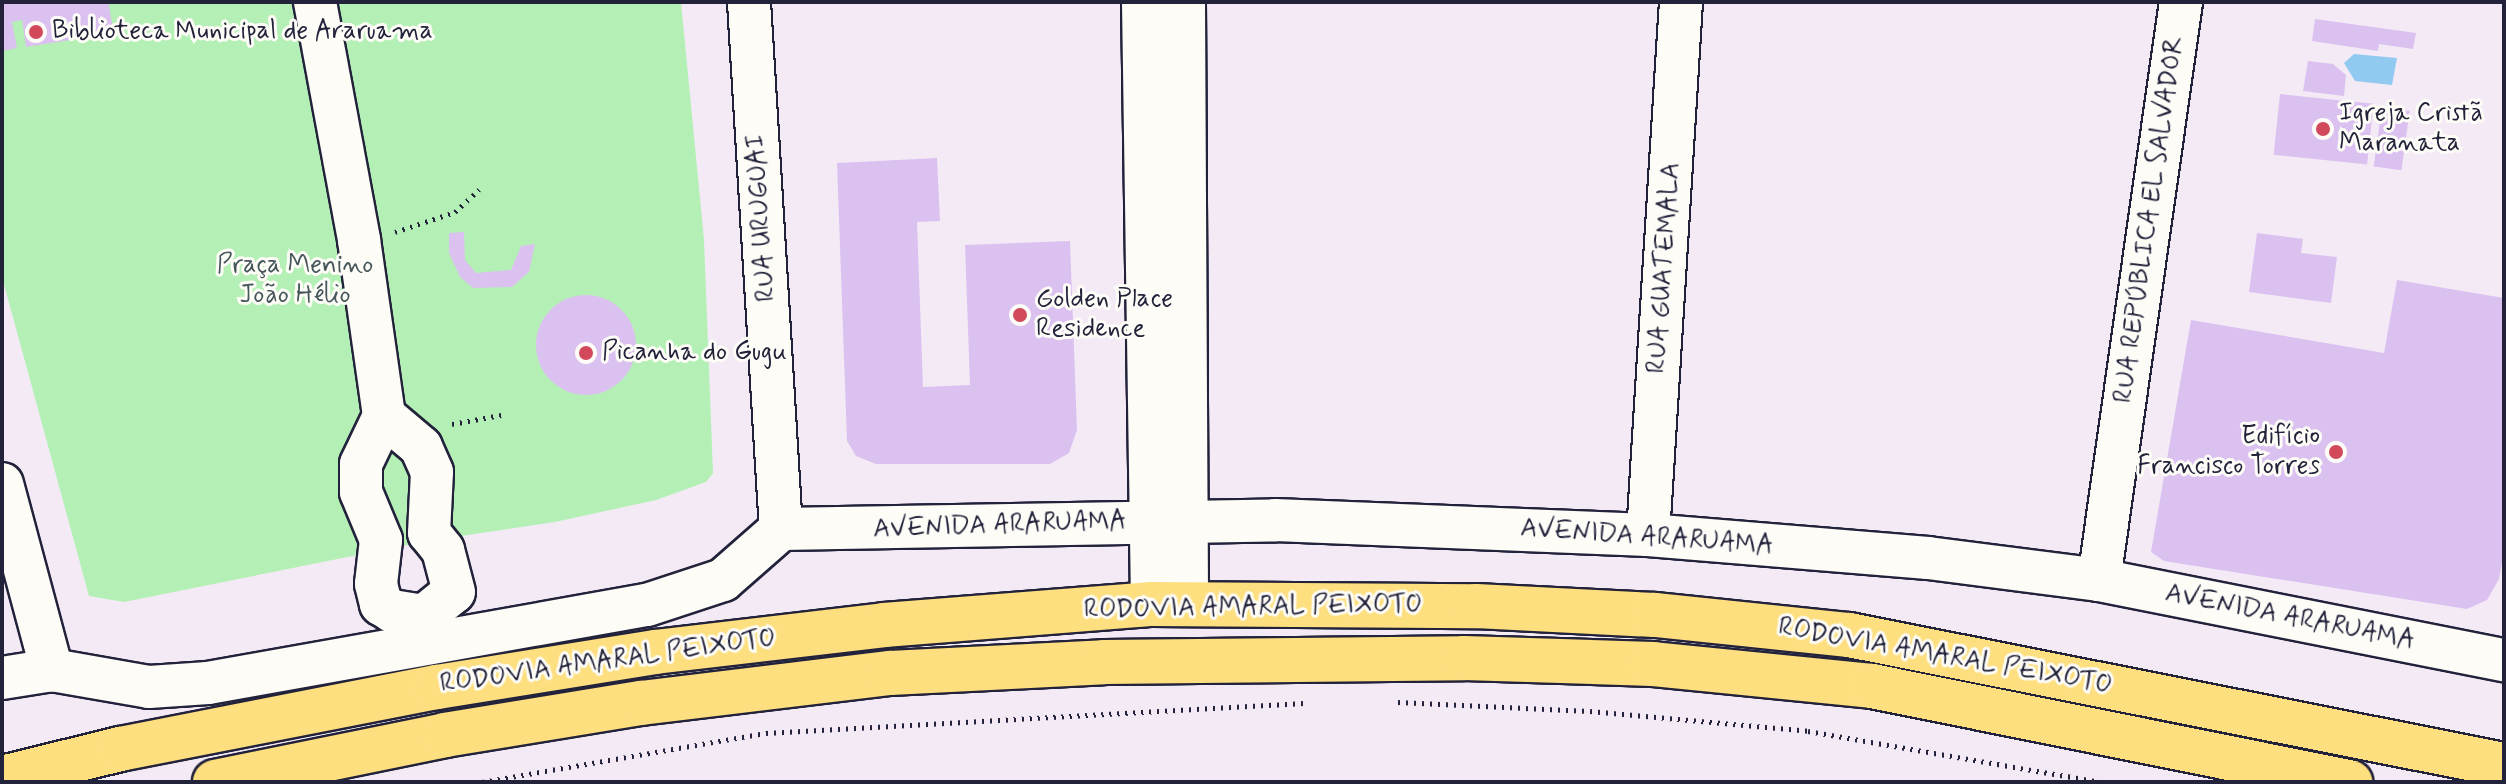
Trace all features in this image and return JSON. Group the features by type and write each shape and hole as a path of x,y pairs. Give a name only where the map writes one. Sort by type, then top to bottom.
{"highway":[{"name":"RODOVIA AMARAL PEIXOTO","path":"2,778 120,749 437,687 655,652 884,625 1170,611 1476,606 1655,615 1849,635 2504,765"},
{"path":"890,673 987,656 1116,641 1170,611 1232,640 1464,658"},
{"name":"RODOVIA AMARAL PEIXOTO","path":"215,782 626,705 890,673 1104,662 1464,658 1653,664 1872,686 2350,782"}],"street":[{"path":"315,2 359,240 384,416"},
{"name":"RUA URUGUAI","path":"749,2 781,529"},
{"path":"1143,2 1145,250 1168,521 1170,611"},
{"path":"1168,521 1186,252 1184,2"},
{"name":"RUA GUATEMALA","path":"1648,535 1681,2"},
{"name":"RUA REPÚBLICA EL SALVADOR","path":"2099,580 2181,2"},
{"path":"1143,80 1184,80"},
{"path":"1145,250 1186,252"},
{"path":"2,484 52,670"},
{"name":"AVENIDA ARARUAMA","path":"781,529 1168,521 1648,535 1928,558 2099,580 2504,660"},
{"path":"2,678 52,670 149,687 208,683 647,605 723,580 781,529"}],"path":[{"path":"359,240 416,228 455,212 479,190"},
{"path":"1386,702 1462,703 1808,731 2101,782"},
{"path":"482,782 766,733 1310,703"}],"green space":[{"name":"Praça Menino João Hélio","path":"2,2 681,2 704,240 713,473 706,482 656,500 555,522 427,541 124,602 89,596 2,277"}],"water":[{"path":"2354,54 2397,58 2392,85 2355,81 2344,63"}],"building":[{"path":"2,2 108,2 114,33 26,47 22,20 12,22 17,48 2,51"},
{"path":"2315,19 2416,33 2413,49 2379,44 2378,51 2312,41"},
{"path":"2308,61 2333,64 2346,75 2344,96 2303,91"},
{"name":"Igreja Cristã Maranata","path":"2280,94 2373,104 2367,164 2274,155"},
{"path":"2382,107 2410,111 2401,170 2374,166"},
{"name":"Golden Place Residence","path":"937,158 940,221 917,222 923,387 970,385 965,245 1070,241 1077,430 1069,453 1050,464 876,464 856,456 847,441 837,163"},
{"path":"464,232 465,260 476,273 511,270 521,246 535,244 529,272 512,287 473,288 460,277 449,253 449,233"},
{"path":"2257,233 2303,239 2301,253 2337,257 2331,303 2249,292"},
{"name":"Edifício Francisco Torres","path":"2397,280 2504,298 2504,551 2499,579 2487,600 2467,609 2164,561 2151,552 2191,320 2384,353"},
{"name":"Picanha do Gugu","path":"586,295 605,299 621,310 632,326 636,345 632,364 621,380 605,391 586,395 567,391 551,380 540,364 536,345 540,326 551,310 567,299"}],"place":[{"name":"Biblioteca Municipal de Araruama","path":"36,32"},
{"name":"Igreja Cristã Maranata","path":"2323,129"},
{"name":"Golden Place Residence","path":"1020,315"},
{"name":"Picanha do Gugu","path":"586,353"},
{"name":"Edifício Francisco Torres","path":"2336,452"}]}
